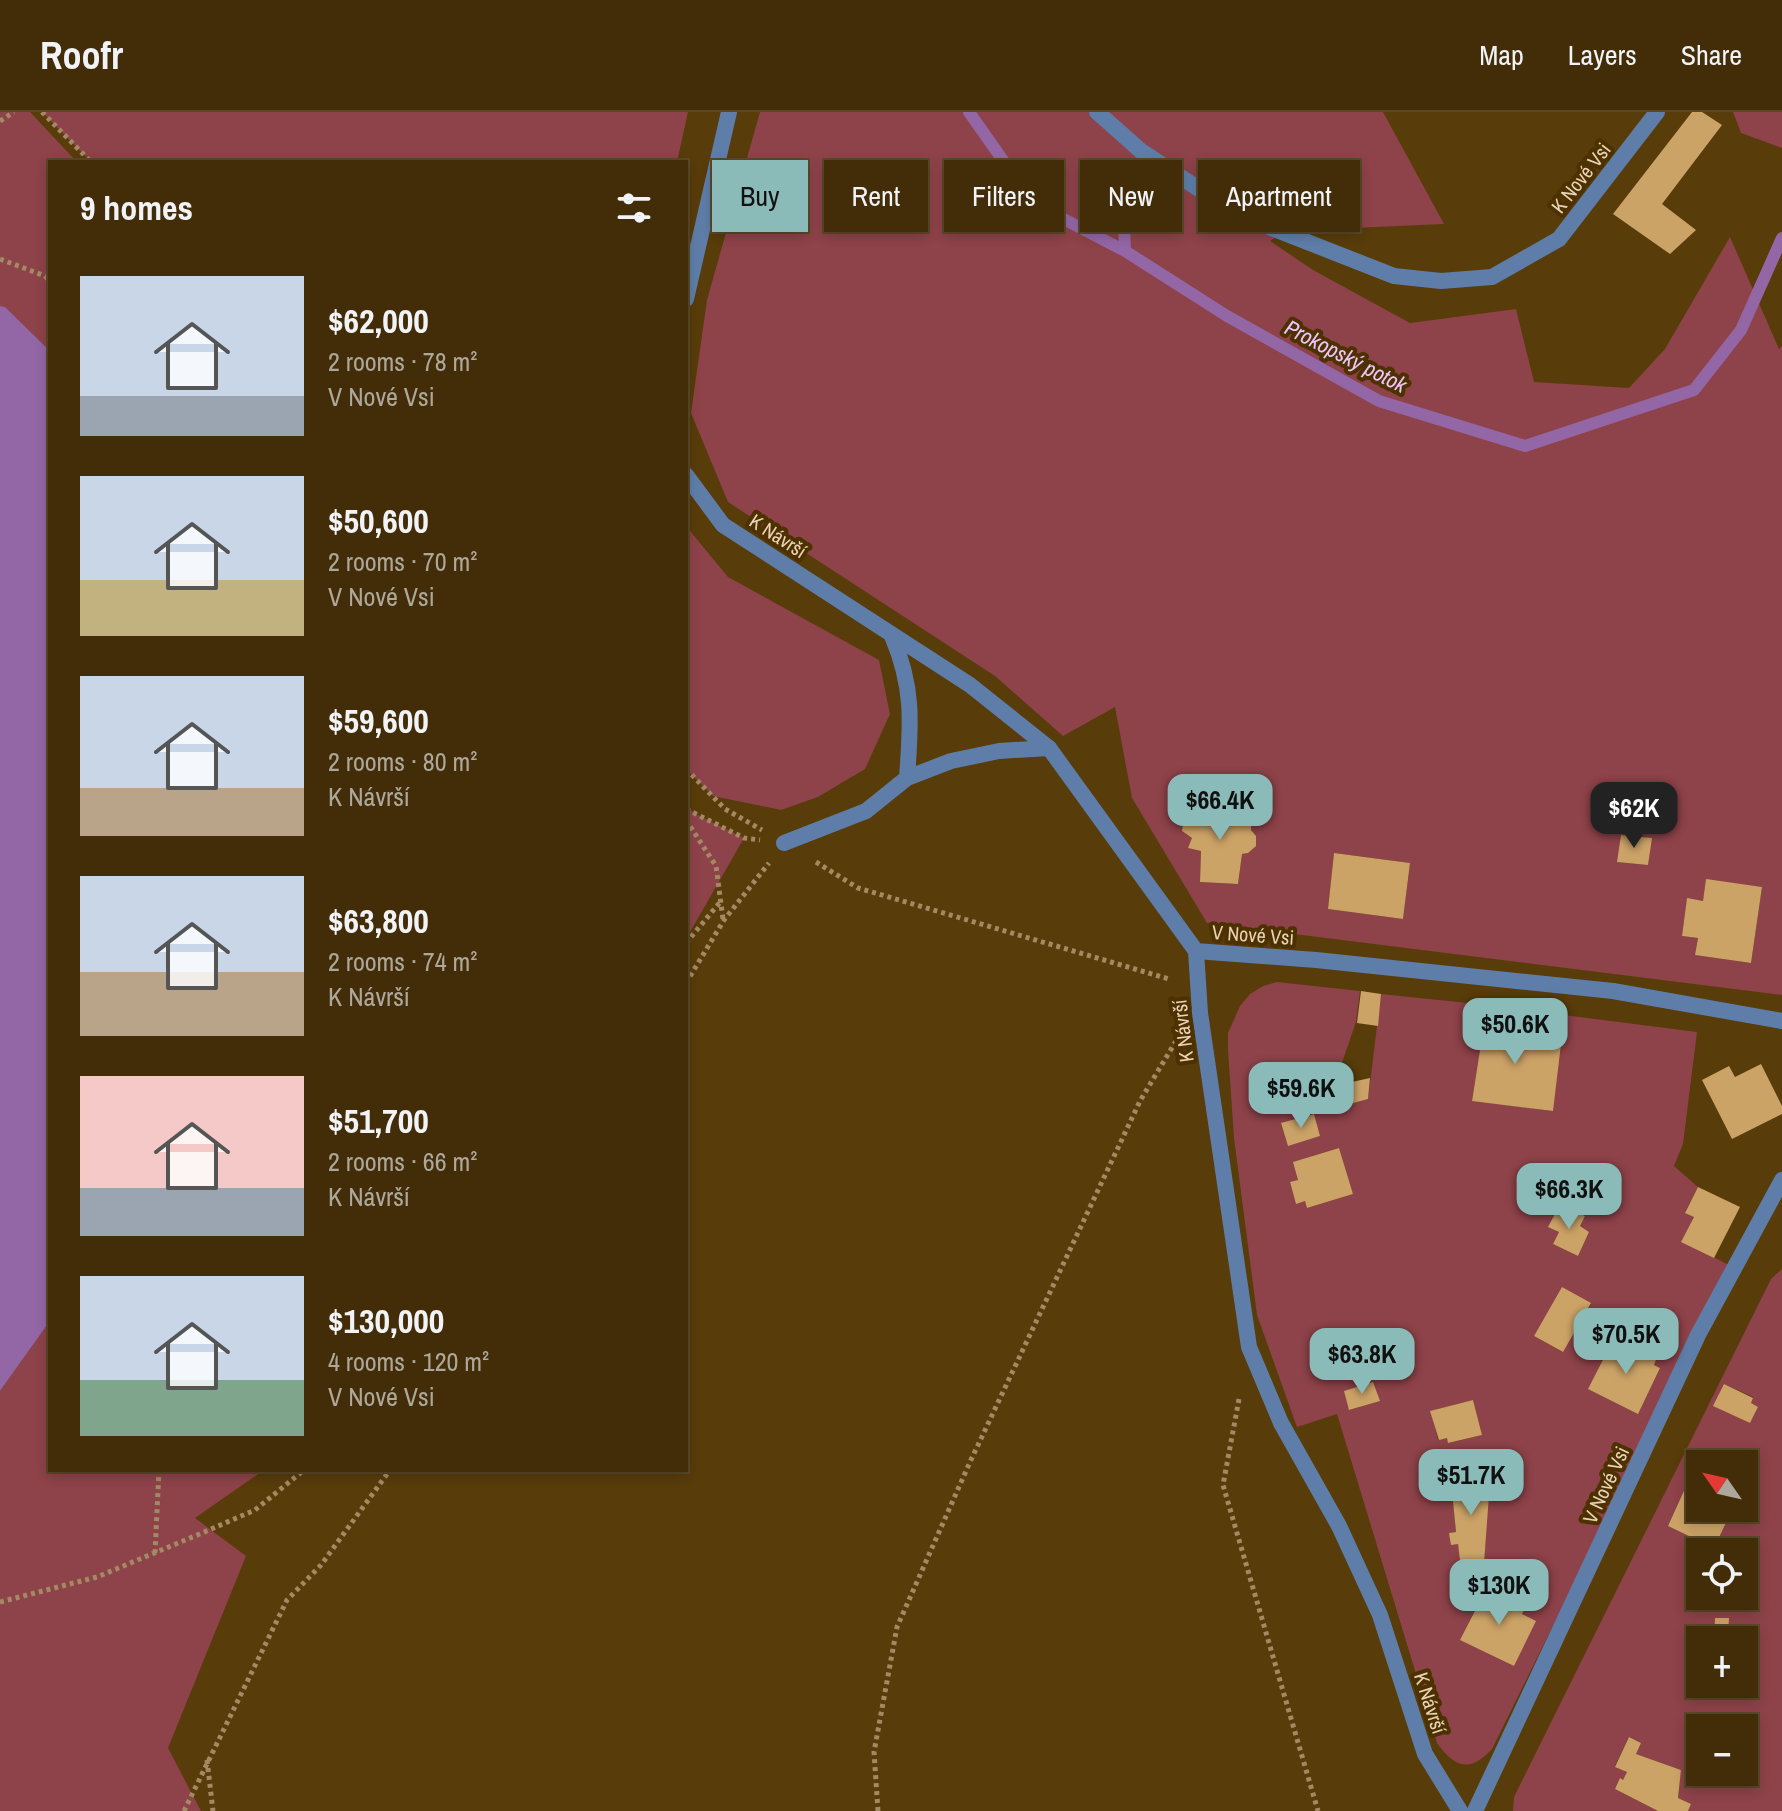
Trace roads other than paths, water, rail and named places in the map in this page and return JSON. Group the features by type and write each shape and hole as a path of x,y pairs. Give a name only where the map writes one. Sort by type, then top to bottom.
{"street":[{"path":"688,290 729,112"},
{"name":"K Nové Vsi","path":"1097,112 1141,151 1259,223 1394,276 1441,281 1492,277 1559,239 1657,112"},
{"name":"K Návrší","path":"688,478 723,525 970,685 1049,748 1196,951 1200,1013 1249,1347 1281,1423 1339,1526 1380,1615 1425,1754 1460,1811"},
{"path":"892,636 905,667 911,697 907,778"},
{"path":"784,843 866,811 907,778 951,761 999,751 1049,748"},
{"name":"V Nové Vsi","path":"1196,951 1316,960 1613,991 1782,1021"},
{"name":"V Nové Vsi","path":"1475,1811 1698,1335 1782,1180"}],"waterway":[{"name":"Prokopský potok","path":"969,112 1033,203 1125,251 1227,316 1379,401 1525,446 1694,390 1741,330 1782,238"},
{"path":"1124,232 1125,251"}]}
